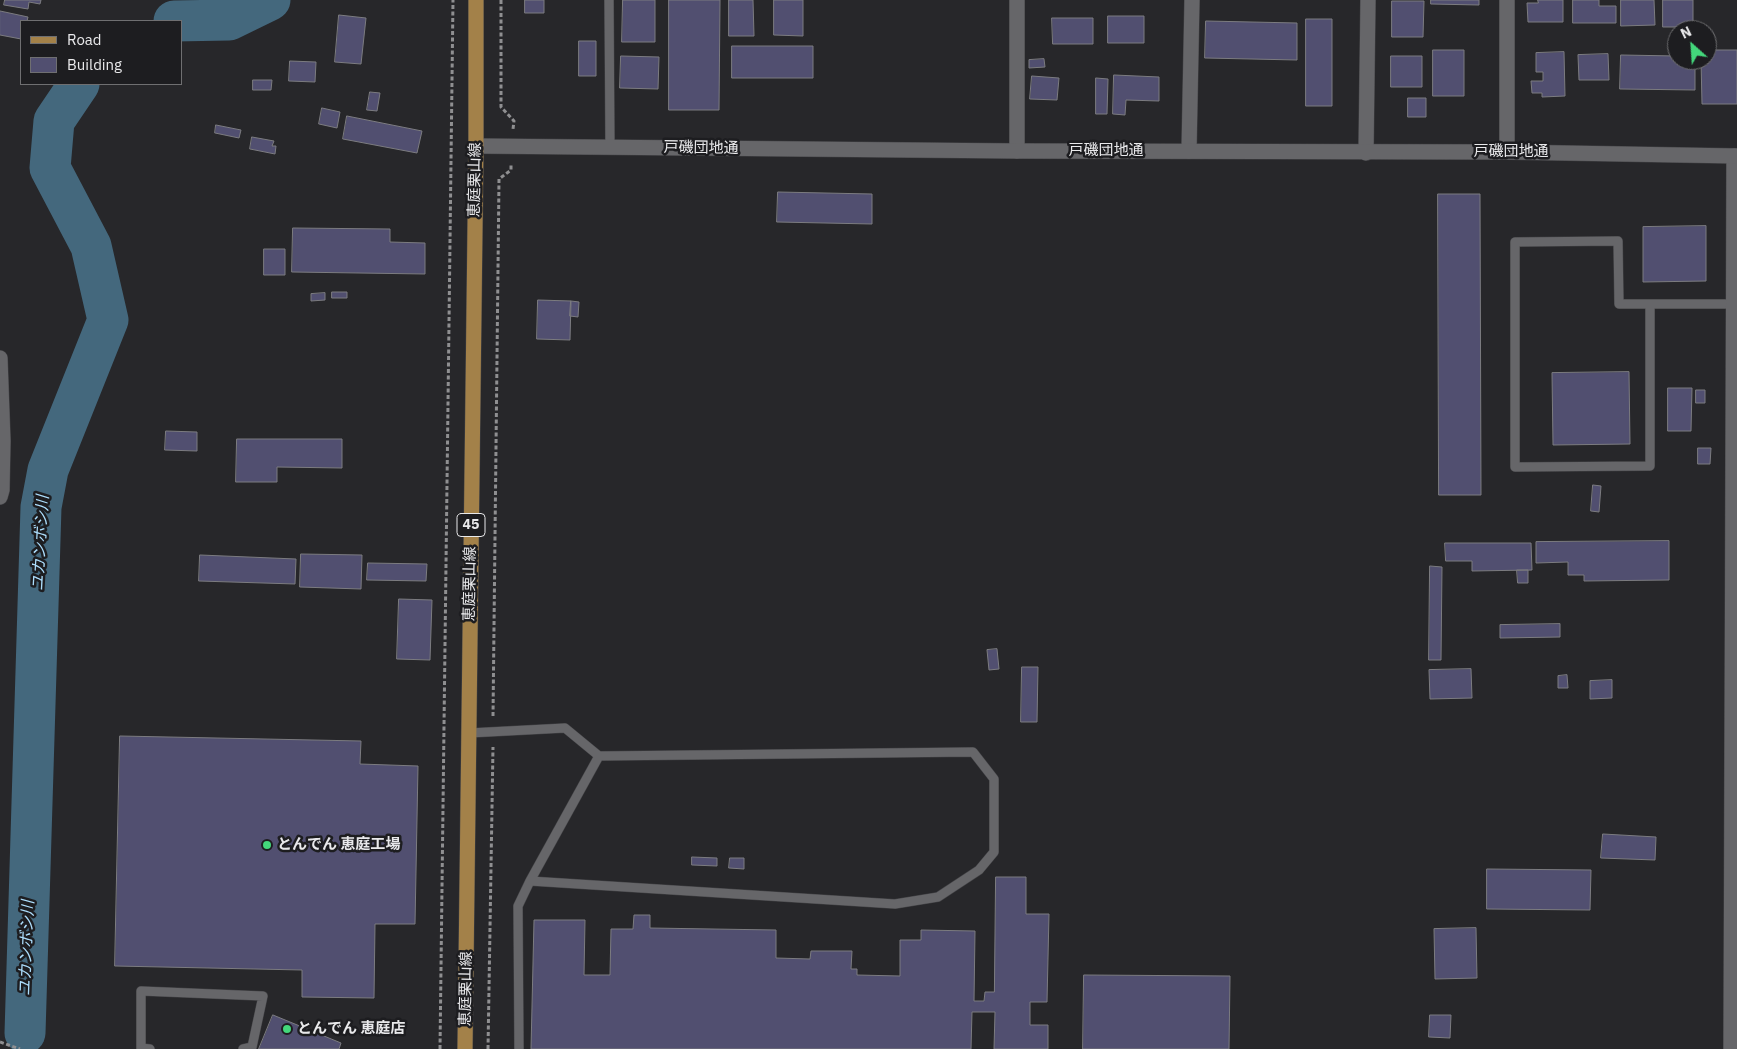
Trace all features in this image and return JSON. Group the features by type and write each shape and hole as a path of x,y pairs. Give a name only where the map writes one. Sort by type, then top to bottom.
{"main road":[{"name":"恵庭栗山線","path":"465,1049 476,146 476,0"}],"street":[{"path":"1017,0 1017,151"},
{"path":"1189,151 1192,0"},
{"path":"1366,153 1368,0"},
{"path":"1506,0 1507,152"},
{"name":"戸磯団地通","path":"476,146 1017,151 1507,152 1736,156"},
{"path":"1731,1049 1734,965 1735,521 1733,304 1736,156"},
{"path":"0,358 2,490 0,498"}],"lane":[{"path":"609,0 610,147"},
{"path":"1650,304 1650,466 1515,467 1514,242 1618,241 1619,304 1650,304 1733,304"},
{"path":"469,733 565,728 599,756 973,752 994,779 994,852 979,870 938,896 895,904 530,881"},
{"path":"519,1049 518,906 599,756"},
{"path":"150,1049 141,1048 141,991 263,996 252,1047 243,1049"}],"path":[{"path":"440,1049 453,0"},
{"path":"488,1049 499,179 511,170 514,121 501,107 501,0"},
{"path":"0,1042 20,1049"}],"building":[{"path":"5,0 41,0 40,4 29,2 28,9 4,5"},
{"path":"525,0 544,0 544,13 525,13"},
{"path":"623,0 655,0 655,42 622,42"},
{"path":"669,0 720,0 719,110 669,110"},
{"path":"729,0 753,0 754,36 729,36"},
{"path":"774,0 803,0 803,36 774,35"},
{"path":"1431,0 1479,0 1479,5 1431,4"},
{"path":"1538,0 1563,0 1563,22 1528,22 1527,3 1538,3"},
{"path":"1573,0 1599,0 1599,6 1616,6 1616,23 1573,23"},
{"path":"1621,0 1654,0 1655,25 1621,26"},
{"path":"1663,0 1693,0 1693,20 1667,20 1667,27 1663,27"},
{"path":"1392,1 1424,1 1423,37 1392,37"},
{"path":"0,11 28,17 27,20 20,20 20,39 0,35"},
{"path":"339,15 366,18 361,64 335,62"},
{"path":"1108,16 1144,16 1144,43 1108,43"},
{"path":"1052,18 1093,18 1093,44 1053,44"},
{"path":"1306,19 1332,19 1332,106 1306,106"},
{"path":"1206,21 1297,23 1297,60 1205,58"},
{"path":"579,41 596,41 596,76 579,76"},
{"path":"732,46 813,46 813,78 732,78"},
{"path":"1433,50 1464,50 1464,96 1433,96"},
{"path":"1717,50 1737,50 1737,104 1702,104 1701,70 1717,70"},
{"path":"1564,52 1565,96 1542,97 1542,93 1532,93 1531,81 1543,81 1543,72 1536,72 1536,53"},
{"path":"1608,54 1609,80 1579,80 1578,55"},
{"path":"1621,55 1667,56 1667,70 1695,70 1695,90 1620,89"},
{"path":"621,56 659,57 658,89 620,88"},
{"path":"1391,56 1422,56 1422,87 1391,87"},
{"path":"1044,59 1045,67 1029,68 1029,60"},
{"path":"290,61 316,62 315,82 289,81"},
{"path":"1114,75 1159,77 1159,101 1126,100 1125,115 1113,114"},
{"path":"1032,76 1059,78 1057,100 1030,99"},
{"path":"1096,78 1108,79 1107,114 1096,114"},
{"path":"253,80 272,80 271,90 253,90"},
{"path":"370,92 380,93 377,111 367,110"},
{"path":"1408,98 1426,98 1426,117 1408,117"},
{"path":"322,108 340,112 337,128 319,124"},
{"path":"347,116 422,131 417,153 343,139"},
{"path":"216,125 241,130 239,138 215,133"},
{"path":"252,137 274,141 272,146 276,146 275,154 250,149"},
{"path":"778,192 872,194 872,224 777,222"},
{"path":"1438,194 1480,194 1481,495 1439,495"},
{"path":"1706,226 1706,281 1643,282 1643,227"},
{"path":"293,228 390,229 390,242 425,243 425,274 292,272"},
{"path":"264,249 285,249 285,275 264,275"},
{"path":"332,292 347,292 347,298 332,298"},
{"path":"325,293 325,300 311,301 311,294"},
{"path":"538,300 571,301 570,340 537,339"},
{"path":"571,301 579,302 578,317 570,316"},
{"path":"1629,372 1630,444 1553,445 1552,373"},
{"path":"1668,388 1692,388 1691,431 1668,431"},
{"path":"1696,390 1705,390 1705,403 1696,403"},
{"path":"166,431 197,432 197,451 165,450"},
{"path":"237,439 342,439 342,468 277,467 277,482 236,482"},
{"path":"1698,448 1711,448 1710,464 1698,464"},
{"path":"1593,485 1601,486 1599,512 1591,511"},
{"path":"1669,541 1669,580 1584,581 1584,575 1568,575 1568,562 1536,563 1536,542"},
{"path":"1445,543 1531,543 1532,570 1472,571 1472,561 1446,561"},
{"path":"301,554 362,555 361,589 300,587"},
{"path":"200,555 296,559 295,584 199,581"},
{"path":"368,563 427,564 426,581 367,580"},
{"path":"1430,566 1442,567 1441,660 1429,660"},
{"path":"1517,570 1528,570 1528,583 1518,583"},
{"path":"399,599 432,600 430,660 397,659"},
{"path":"1560,624 1560,637 1500,638 1500,625"},
{"path":"997,649 999,669 989,670 987,650"},
{"path":"1022,667 1038,667 1037,722 1021,722"},
{"path":"1471,669 1472,698 1430,699 1429,670"},
{"path":"1567,675 1568,688 1558,688 1558,676"},
{"path":"1612,680 1612,698 1590,699 1590,681"},
{"name":"とんでん 恵庭工場","path":"120,736 361,741 360,764 418,766 415,924 375,924 374,998 302,997 302,970 115,966"},
{"path":"1603,834 1656,837 1655,860 1601,858"},
{"path":"692,857 717,858 717,866 692,865"},
{"path":"730,858 744,858 744,869 729,868"},
{"path":"1487,869 1591,870 1590,910 1487,909"},
{"path":"996,877 1026,877 1026,914 1049,914 1047,1002 1030,1002 1030,1025 1048,1025 1048,1049 994,1049 995,1012 972,1012 971,1049 531,1049 534,920 585,920 584,975 610,975 611,929 633,929 634,915 650,915 650,928 776,930 776,958 810,959 811,951 852,951 851,969 857,969 857,975 900,976 900,940 921,940 921,930 975,931 974,1001 984,1001 985,992 994,992"},
{"path":"1476,928 1477,978 1435,979 1434,929"},
{"path":"1084,975 1230,976 1229,1049 1083,1049"},
{"name":"とんでん 恵庭店","path":"273,1015 341,1043 339,1049 259,1049"},
{"path":"1430,1015 1451,1015 1450,1038 1429,1037"}],"waterway":[{"name":"ユカンボシ川","path":"182,21 229,20 270,0"},
{"name":"ユカンボシ川","path":"25,1033 41,507 48,470 108,320 91,246 50,168 54,121 78,85"}],"place":[{"name":"とんでん 恵庭工場","path":"267,845"},
{"name":"とんでん 恵庭店","path":"287,1029"}]}
